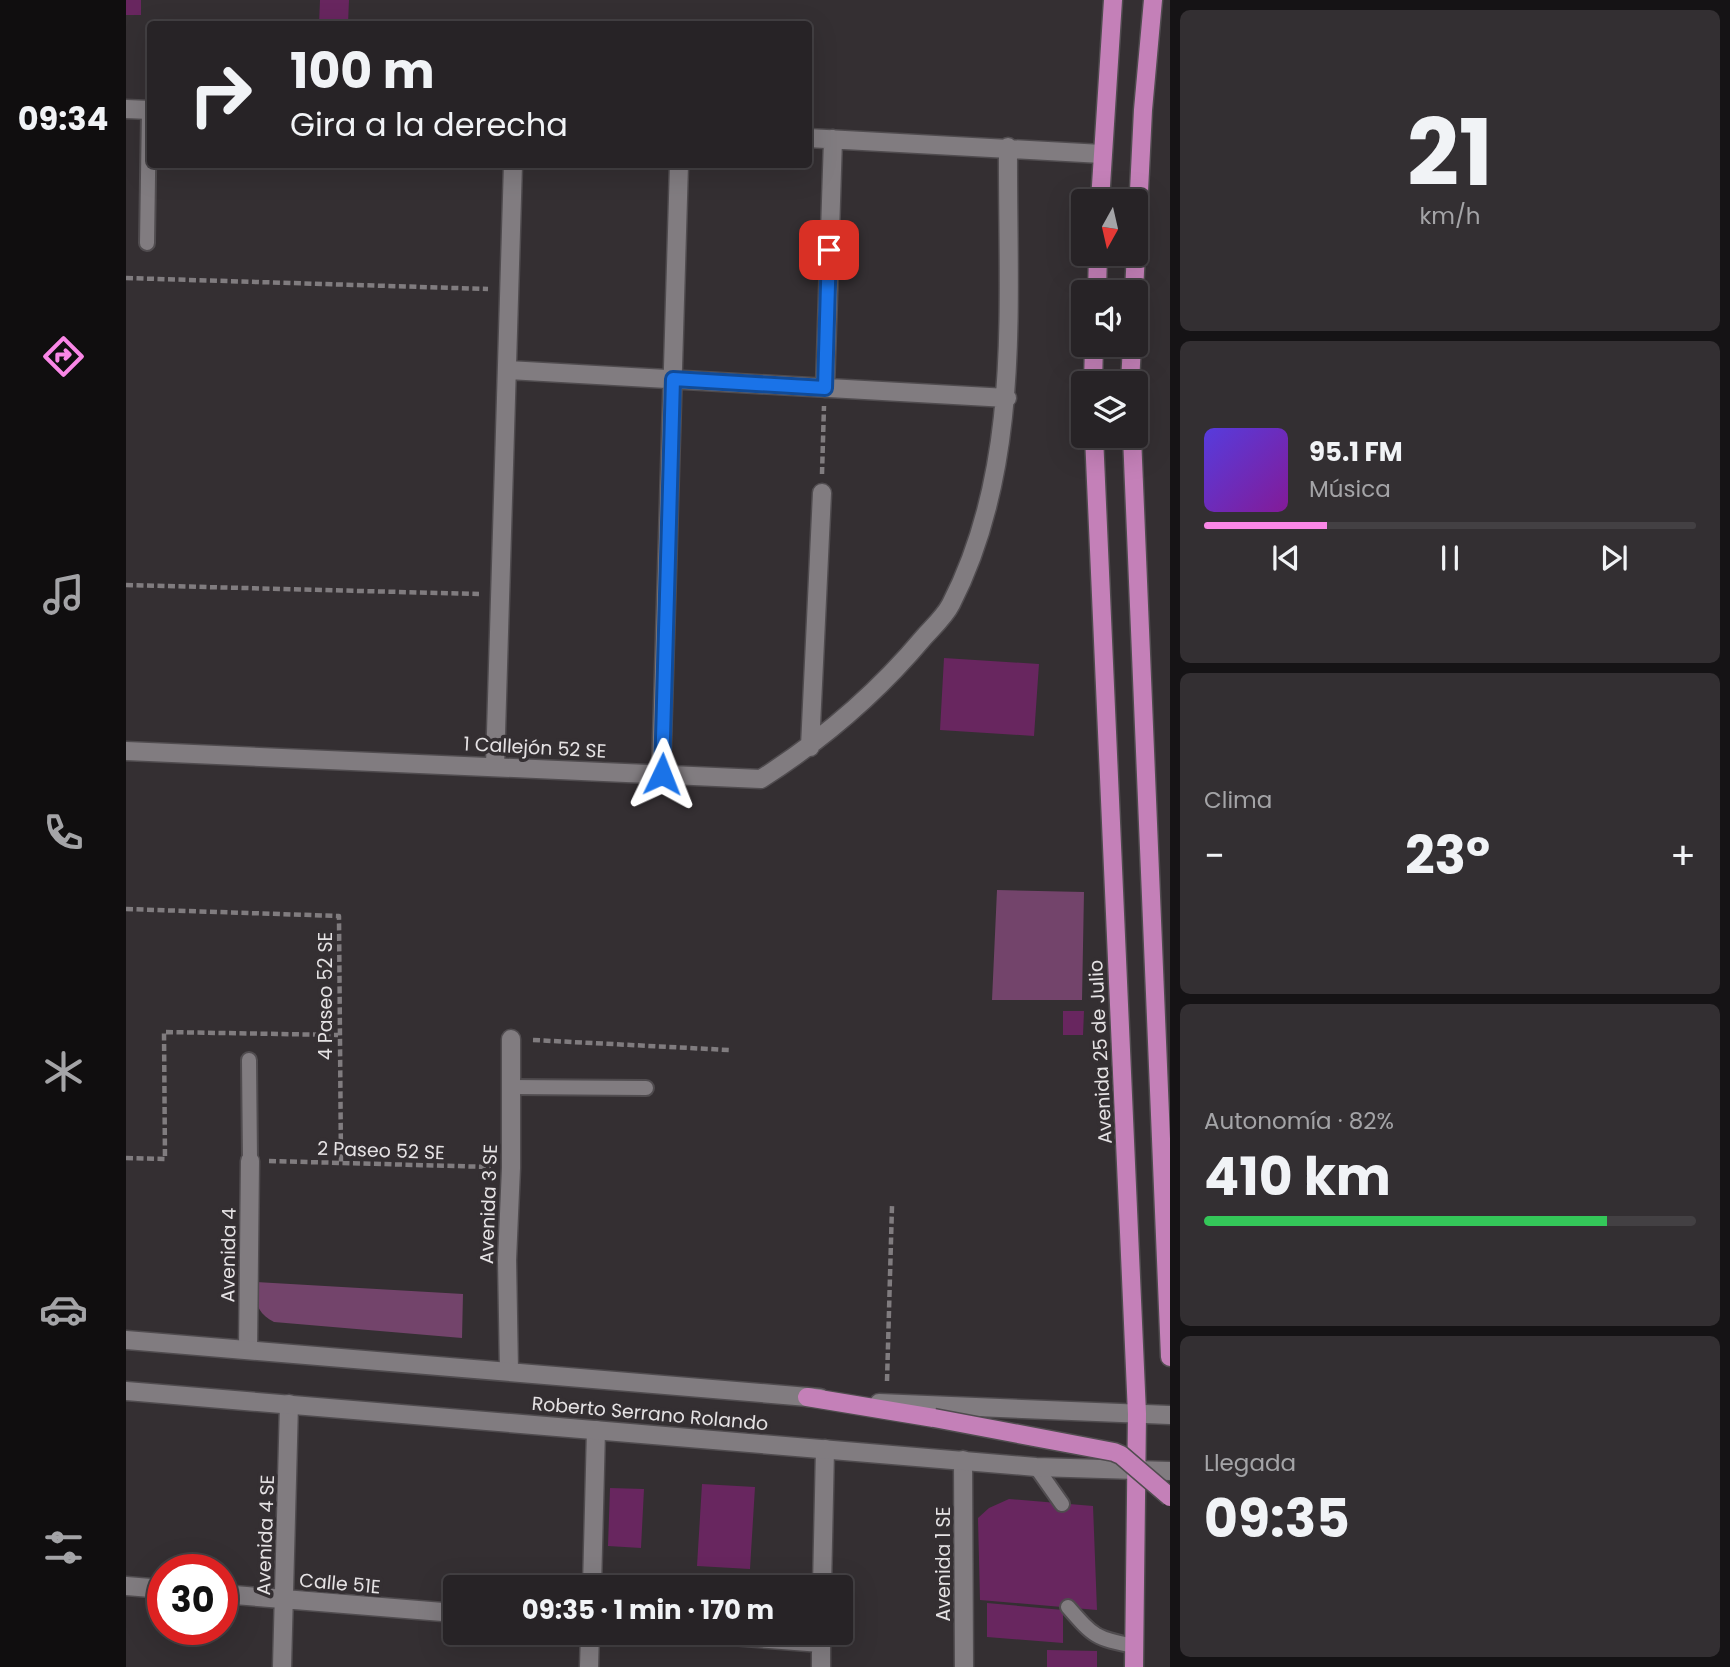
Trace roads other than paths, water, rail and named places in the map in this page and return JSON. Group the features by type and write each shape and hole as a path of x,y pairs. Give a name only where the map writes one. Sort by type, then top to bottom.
{"main road":[{"path":"1101,189 1113,0"},
{"path":"1135,280 1143,110 1153,0"},
{"name":"Avenida 25 de Julio","path":"1095,448 1137,1414 1134,1667"},
{"path":"1132,448 1170,1357"},
{"path":"807,1396 1114,1452 1170,1497"}],"street":[{"path":"126,109 147,110"},
{"path":"812,138 1102,154"},
{"path":"825,388 833,139"},
{"name":"1 Callejón 52 SE","path":"126,751 761,779 810,747 901,665 950,607 977,542 989,497 1007,398 1007,147"},
{"path":"495,766 513,168"},
{"path":"662,774 679,168"},
{"path":"507,370 1007,398"},
{"path":"810,747 822,493"},
{"name":"Avenida 3 SE","path":"509,1371 507,1260 511,1168 511,1039"},
{"name":"Avenida 4","path":"248,1349 250,1161"},
{"name":"Roberto Serrano Rolando","path":"126,1340 886,1403 1170,1415"},
{"name":"Roberto Serrano Rolando","path":"126,1391 1036,1467 1170,1471"},
{"name":"Avenida 4 SE","path":"282,1667 289,1404"},
{"path":"592,1575 596,1430"},
{"path":"822,1575 825,1449"},
{"name":"Avenida 1 SE","path":"963,1460 964,1667"},
{"path":"126,1586 147,1588"},
{"name":"Calle 51E","path":"238,1595 443,1612"},
{"path":"589,1667 590,1645"},
{"path":"821,1645 821,1667"}],"lane":[{"path":"147,243 149,168"},
{"path":"249,1059 250,1161"},
{"path":"510,1087 646,1088"},
{"path":"1036,1467 1062,1504"},
{"path":"1068,1607 1090,1633 1106,1640 1134,1646"}]}
